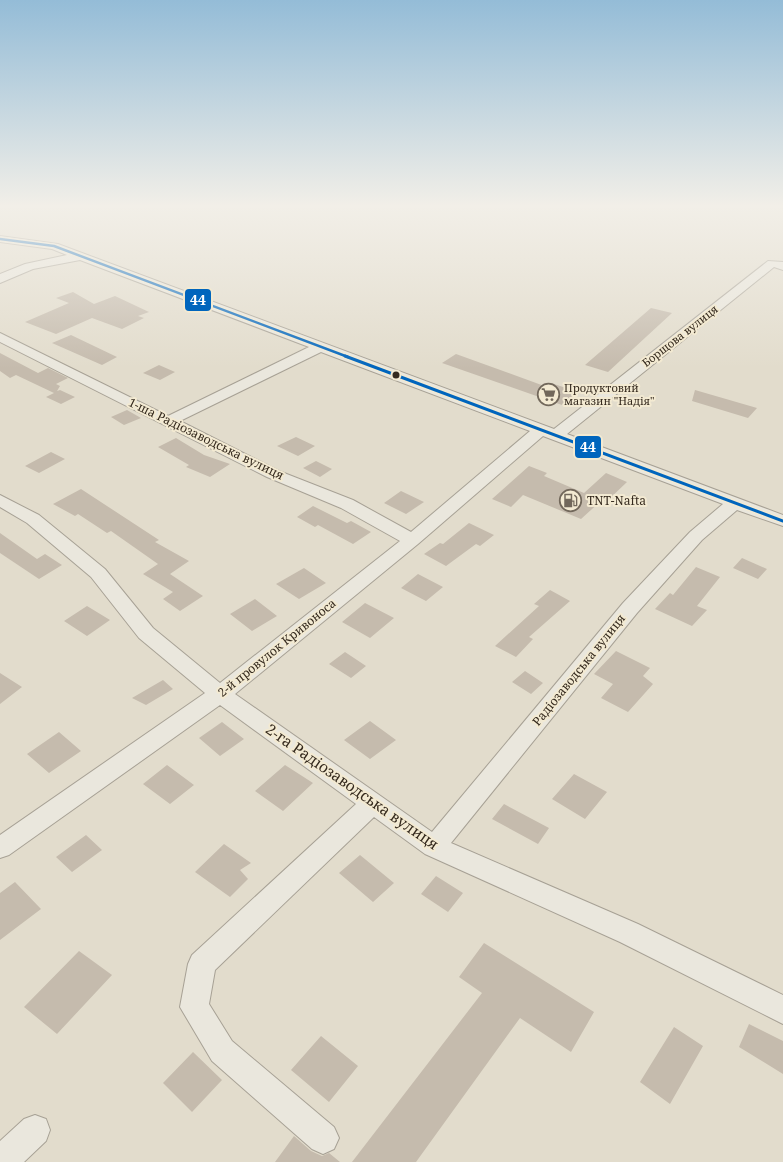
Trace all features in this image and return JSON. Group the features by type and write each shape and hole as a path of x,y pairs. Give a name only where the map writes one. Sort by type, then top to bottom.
{"street":[{"path":"0,279 6,275 38,264 58,260"},
{"path":"92,260 783,521"},
{"name":"Борщова вулиця","path":"548,432 772,263 783,266"},
{"name":"1-ша Радіозаводська вулиця","path":"0,337 273,474 347,504 412,540"},
{"path":"169,421 322,346"},
{"name":"2-й провулок Кривоноса","path":"0,848 220,694 548,432"},
{"name":"2-га Радіозаводська вулиця","path":"0,500 33,519 98,573 146,633 220,694 434,847 629,934 783,1010"},
{"name":"Радіозаводська вулиця","path":"434,847 630,608 696,536 734,503"},
{"path":"323,1138 222,1051 194,1007 202,964 373,803"},
{"path":"1,1162 35,1130"}],"building":[{"path":"73,292 94,304 115,296 149,312 138,316 144,318 122,329 92,318 56,334 25,322 69,303 56,298"},
{"path":"651,308 672,313 608,372 585,365"},
{"path":"71,335 117,357 102,365 52,343"},
{"path":"0,353 38,373 48,368 68,378 56,384 60,386 57,391 60,390 75,397 61,404 46,397 54,393 16,375 10,378 0,371"},
{"path":"456,354 547,387 551,383 578,392 562,405 442,363"},
{"path":"159,365 175,372 160,380 143,373"},
{"path":"695,390 757,408 748,418 692,401"},
{"path":"127,410 141,418 124,425 111,417"},
{"path":"296,437 315,446 298,456 277,446"},
{"path":"176,438 204,455 230,464 210,477 186,467 189,465 158,447"},
{"path":"51,452 65,459 39,473 25,466"},
{"path":"316,461 332,469 320,477 303,468"},
{"path":"529,466 547,473 544,476 584,493 606,473 627,482 606,502 602,500 581,519 523,495 511,507 492,499"},
{"path":"81,489 159,540 155,542 189,561 170,574 203,596 180,611 163,599 173,592 143,574 158,564 111,531 107,533 78,514 75,516 53,504"},
{"path":"401,491 424,502 406,514 384,503"},
{"path":"313,506 347,523 351,521 371,532 353,544 318,525 315,527 297,517"},
{"path":"469,523 494,535 480,546 476,544 446,566 424,554 440,543 443,544"},
{"path":"0,533 37,559 45,554 62,565 39,579 0,553"},
{"path":"742,558 767,569 758,579 733,568"},
{"path":"696,567 720,577 697,606 707,610 692,626 655,609 670,593 673,595"},
{"path":"304,568 326,583 299,599 276,584"},
{"path":"418,574 443,587 426,601 401,588"},
{"path":"550,590 570,601 529,637 533,639 516,657 495,646 539,606 534,604"},
{"path":"255,599 277,616 252,631 230,614"},
{"path":"365,603 394,618 370,638 342,622"},
{"path":"87,606 110,620 87,636 64,621"},
{"path":"616,651 650,668 643,676 653,684 628,712 601,698 613,684 594,674"},
{"path":"345,652 366,666 351,678 329,664"},
{"path":"525,671 543,683 531,694 512,682"},
{"path":"0,673 22,687 0,704"},
{"path":"163,680 173,689 146,705 132,698"},
{"path":"370,721 396,740 370,759 344,740"},
{"path":"222,722 244,739 220,756 199,738"},
{"path":"59,732 81,751 49,773 27,754"},
{"path":"167,765 194,785 170,804 143,784"},
{"path":"285,765 313,783 283,811 255,791"},
{"path":"574,774 607,792 585,819 552,799"},
{"path":"504,804 549,828 538,844 492,819"},
{"path":"86,835 102,850 72,872 56,857"},
{"path":"224,844 251,863 240,870 248,879 230,897 195,872"},
{"path":"360,855 394,883 373,902 339,873"},
{"path":"436,876 463,893 448,912 421,894"},
{"path":"15,882 41,909 0,940 0,893"},
{"path":"484,943 594,1012 571,1052 520,1018 416,1162 352,1162 482,993 459,977"},
{"path":"79,951 112,975 57,1034 24,1007"},
{"path":"749,1024 783,1041 783,1074 739,1047"},
{"path":"674,1027 703,1046 670,1104 640,1082"},
{"path":"321,1036 358,1066 329,1102 291,1070"},
{"path":"193,1052 222,1080 192,1112 163,1083"},
{"path":"294,1136 311,1151 322,1156 329,1153 340,1162 275,1162"}],"transit line":[{"name":"44","path":"92,260 783,521"}],"place":[{"name":"Продуктовий магазин \"Надія\"","path":"548,394"},
{"name":"TNT-Nafta","path":"571,501"}]}
